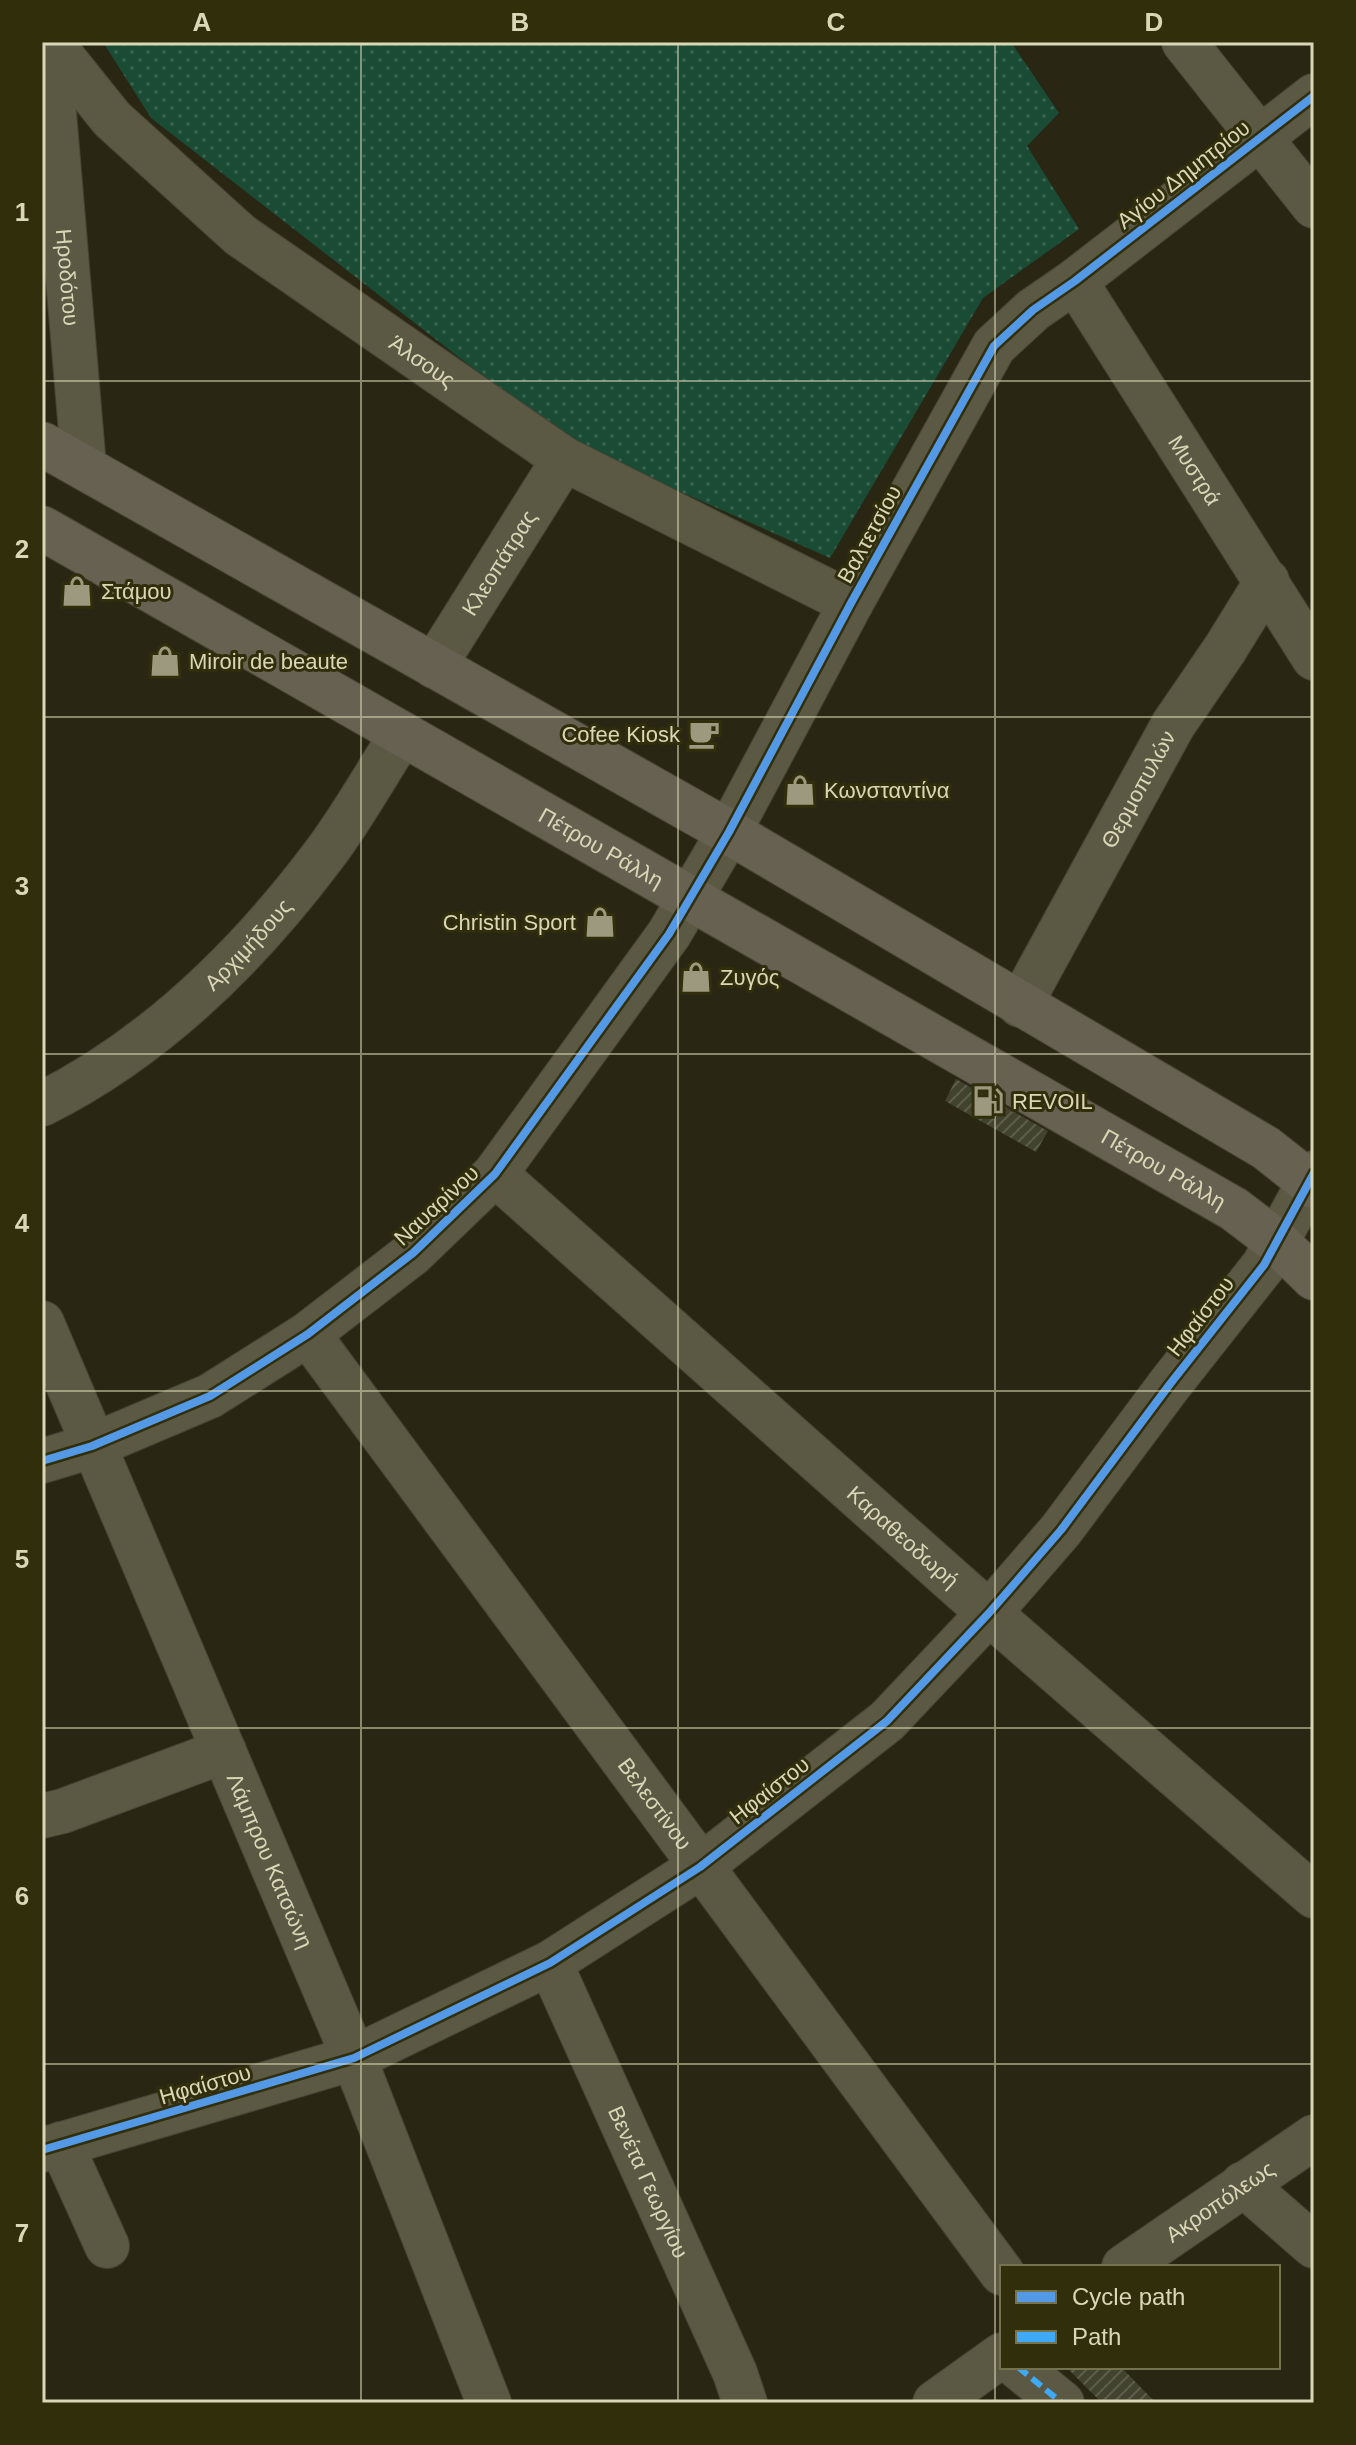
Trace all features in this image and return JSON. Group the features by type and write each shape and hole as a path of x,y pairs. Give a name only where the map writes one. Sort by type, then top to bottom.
{"main road":[{"path":"42,444 729,832 1266,1148 1312,1180"},
{"name":"Πέτρου Ράλλη","path":"42,528 1234,1209 1276,1241 1314,1278"}],"street":[{"name":"Άλσους","path":"51,42 112,119 240,235 564,459 851,603"},
{"name":"Ηροδότου","path":"51,42 54,113 84,467"},
{"path":"1184,42 1314,206"},
{"name":"Αγίου Δημητρίου","path":"1075,281 1314,96"},
{"name":"Μυστρά","path":"1075,281 1314,658"},
{"name":"Βαλτετσίου","path":"729,832 851,603 994,346 1033,310 1075,281"},
{"name":"Κλεοπάτρας","path":"434,666 564,459"},
{"name":"Θερμοπυλών","path":"1020,1005 1173,725 1267,581"},
{"name":"Αρχιμήδους","path":"42,1104 131,1050 203,993 267,926 324,854 402,734"},
{"name":"Ναυαρίνου","path":"42,1461 92,1446 210,1396 308,1334 413,1253 495,1174 669,934 729,832"},
{"name":"Καραθεοδωρή","path":"495,1174 989,1613 1314,1896"},
{"name":"Ηφαίστου","path":"51,2147 354,2058 550,1963 700,1867 887,1721 989,1613 1061,1530 1264,1265 1312,1180"},
{"name":"Λάμπρου Κατσώνη","path":"42,1323 354,2058 489,2403"},
{"name":"Βελεστίνου","path":"308,1334 1000,2270"},
{"path":"42,1816 224,1751"},
{"name":"Βενέτα Γεωργίου","path":"550,1963 735,2373 745,2403"},
{"name":"Ακροπόλεως","path":"1127,2265 1314,2137"},
{"path":"51,2147 107,2246"},
{"path":"1243,2184 1314,2246"},
{"path":"935,2403 1000,2356"},
{"path":"1020,2369 1062,2403"}],"green space":[{"path":"103,42 1011,42 1059,113 1027,146 1079,229 983,298 830,558 568,442 151,118"}],"building":[{"path":"956,1079 1048,1131 1036,1152 945,1101"},
{"path":"1068,2369 1123,2369 1156,2403 1102,2403"}],"marked path":[{"path":"1020,2369 1062,2403"}],"cycle path":[{"path":"42,1461 92,1446 210,1396 308,1334 413,1253 495,1174 669,934 729,832 851,603 994,346 1033,310 1314,96"},
{"path":"42,2150 354,2058 550,1963 700,1867 887,1721 989,1613 1061,1530 1264,1265 1314,1173"}],"place":[{"name":"Στάμου","path":"77,591"},
{"name":"Miroir de beaute","path":"165,661"},
{"name":"Cofee Kiosk","path":"704,734"},
{"name":"Κωνσταντίνα","path":"800,790"},
{"name":"Christin Sport","path":"600,922"},
{"name":"Ζυγός","path":"696,977"},
{"name":"REVOIL","path":"988,1101"}]}
